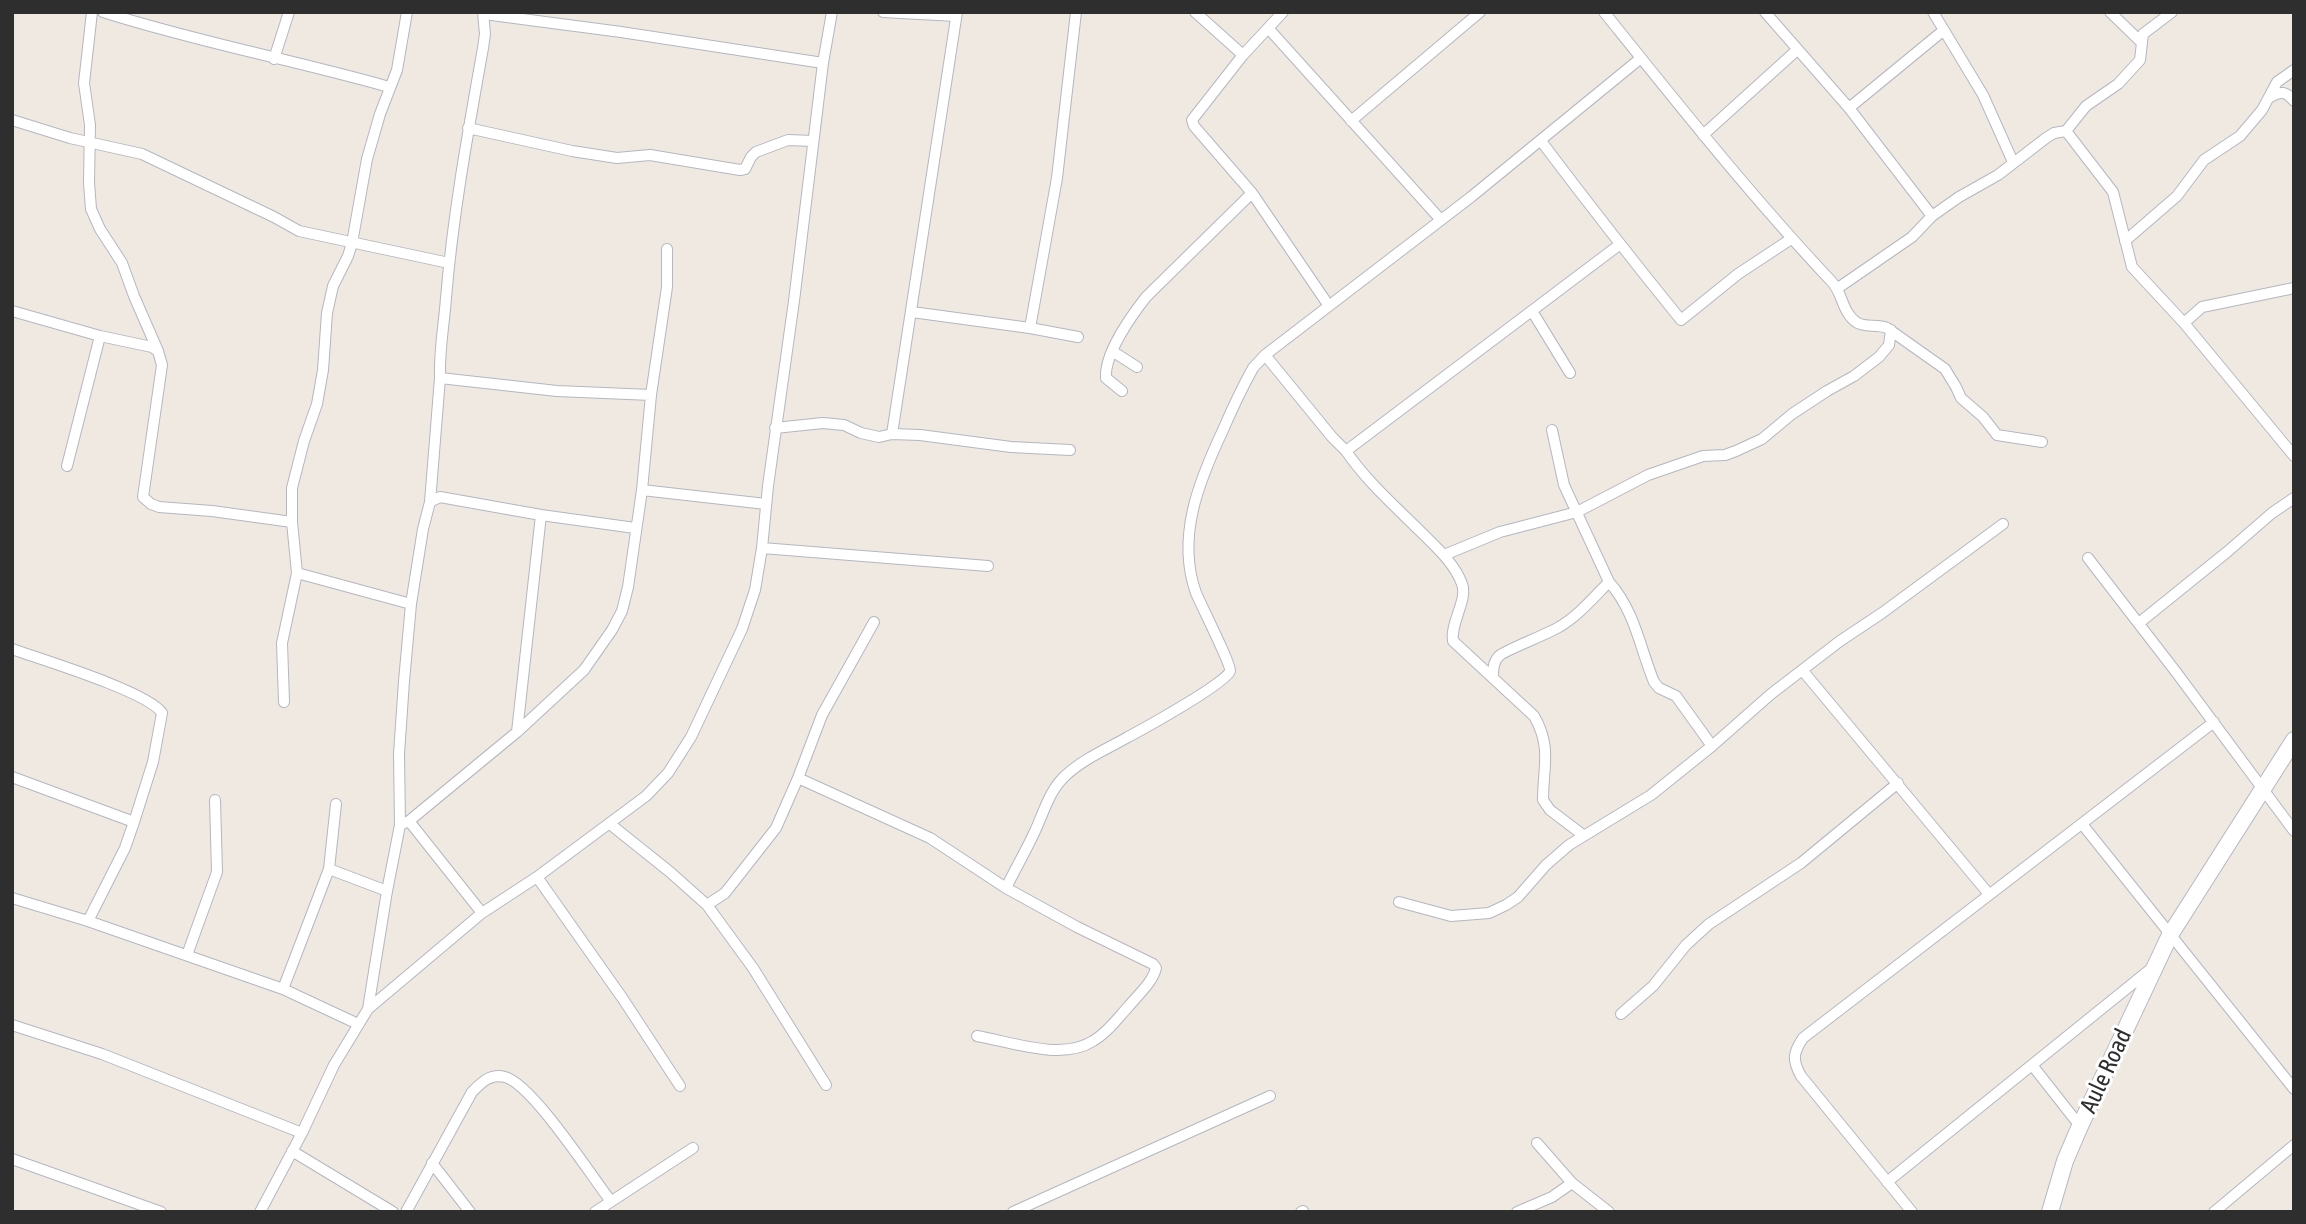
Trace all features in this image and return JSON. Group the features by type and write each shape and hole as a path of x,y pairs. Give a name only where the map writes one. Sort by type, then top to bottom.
{"street":[{"path":"92,12 84,83 90,141 91,209 100,229 122,263 162,365 143,498 159,507 292,522"},
{"path":"103,12 169,33 389,87"},
{"path":"274,59 289,12"},
{"path":"284,702 282,643 298,573 292,522 292,488 321,388 327,313 333,286 352,243 367,159 389,87 397,70 407,12"},
{"path":"260,1212 334,1065 368,1009 482,913 537,877 646,796 668,773 691,737 742,629 755,590 823,63 832,12"},
{"path":"883,12 957,14 892,434"},
{"path":"1030,328 1057,178 1076,12"},
{"path":"1195,12 1243,55"},
{"path":"1283,12 1243,55 1192,120 1194,126 1252,193 1329,306"},
{"path":"1351,121 1480,12"},
{"path":"1604,12 1791,239 1838,288 1843,305 1858,324 1878,325 1891,330 1945,369 1964,403 1983,417 1997,435 2042,442"},
{"path":"1765,12 1849,108 1932,216"},
{"path":"1933,12 1983,95 2013,162"},
{"path":"2110,12 2141,43"},
{"path":"1838,288 1912,237 1932,216 1959,197 1998,175 2054,133 2066,131 2086,106 2118,84 2133,69 2143,52 2143,34 2172,12"},
{"path":"368,1009 387,891 405,823 399,754 411,604 430,502 440,378 439,349 468,128 483,48 484,13 823,63"},
{"path":"1268,28 1441,220"},
{"path":"1849,108 1944,30"},
{"path":"1703,135 1797,50"},
{"path":"1006,888 1051,794 1065,776 1227,677 1230,671 1230,663 1218,644 1196,592 1188,564 1189,536 1203,474 1253,368 1265,355 1441,220 1641,58"},
{"path":"2125,241 2177,196 2204,160 2241,136 2270,97 2277,82 2294,70"},
{"path":"2270,97 2283,92 2294,101"},
{"path":"12,120 70,138 142,154 299,231 449,262"},
{"path":"468,128 617,158 650,155 740,170 745,169 753,154 773,145 788,140 813,141"},
{"path":"2066,131 2113,192 2132,267 2184,323 2294,456"},
{"path":"1541,141 1603,220 1619,245 1681,320 1738,274 1791,239"},
{"path":"1122,391 1106,378 1105,370 1112,351 1136,310 1252,193"},
{"path":"1346,450 1619,245"},
{"path":"405,823 517,732 584,670 622,611 642,489 651,395 667,287 667,249"},
{"path":"2184,323 2202,307 2294,288"},
{"path":"12,311 100,336 152,347 158,351"},
{"path":"1532,311 1570,373"},
{"path":"912,312 1079,337"},
{"path":"1444,555 1500,532 1577,512 1648,475 1703,456 1725,455 1762,439 1792,414 1854,376 1879,357 1889,345 1891,330"},
{"path":"67,466 100,336"},
{"path":"1112,351 1137,367"},
{"path":"1265,355 1332,437 1346,450 1359,471 1444,555 1462,584 1463,592 1452,634 1453,641 1534,716 1540,726 1547,756 1543,800 1550,810 1583,835"},
{"path":"440,378 557,391 651,395"},
{"path":"775,428 823,423 844,425 879,437 892,434 944,437 1011,447 1070,450"},
{"path":"1552,430 1561,475 1609,582 1619,593 1635,625 1654,682 1659,688 1676,696 1712,746"},
{"path":"642,489 766,504"},
{"path":"430,502 440,497 635,528"},
{"path":"2139,623 2272,513 2294,498"},
{"path":"517,732 541,515"},
{"path":"1399,902 1451,916 1489,913 1506,905 1518,897 1546,865 1583,835 1651,795 1840,640 2003,524"},
{"path":"762,548 988,566"},
{"path":"2088,558 2294,831"},
{"path":"298,573 411,604"},
{"path":"1493,678 1495,661 1500,654 1559,627 1586,606 1609,582"},
{"path":"707,905 725,892 776,828 822,715 874,622"},
{"path":"12,649 125,690 160,709 162,718 153,762 134,822 125,848 88,921"},
{"path":"1803,671 1989,893"},
{"path":"1912,1212 1801,1076 1794,1064 1794,1054 1803,1038 2214,722"},
{"name":"Aule Road","path":"2050,1212 2080,1126 2170,935 2294,740"},
{"path":"12,777 134,822"},
{"path":"798,778 930,838 1006,888 1153,964 1156,971 1111,1026 1084,1046 1055,1051 977,1036"},
{"path":"1621,1014 1653,986 1686,945 1709,924 1801,863 1898,783"},
{"path":"187,955 217,872 215,800"},
{"path":"283,989 329,869 336,804"},
{"path":"405,823 482,913"},
{"path":"610,824 707,905 753,968 826,1085"},
{"path":"2082,824 2294,1089"},
{"path":"329,869 387,891"},
{"path":"537,877 680,1086"},
{"path":"12,898 88,921 283,989 358,1024"},
{"path":"1887,1182 2155,966"},
{"path":"12,1024 102,1054 302,1133"},
{"path":"2032,1065 2080,1126"},
{"path":"406,1212 472,1092 493,1076 505,1077 528,1093 610,1200"},
{"path":"1013,1212 1270,1096"},
{"path":"1537,1143 1572,1182 1609,1212"},
{"path":"2214,1212 2294,1145"},
{"path":"595,1212 693,1148"},
{"path":"292,1151 393,1212"},
{"path":"12,1159 161,1212"},
{"path":"432,1163 470,1212"},
{"path":"1517,1212 1552,1197 1572,1182"}]}
